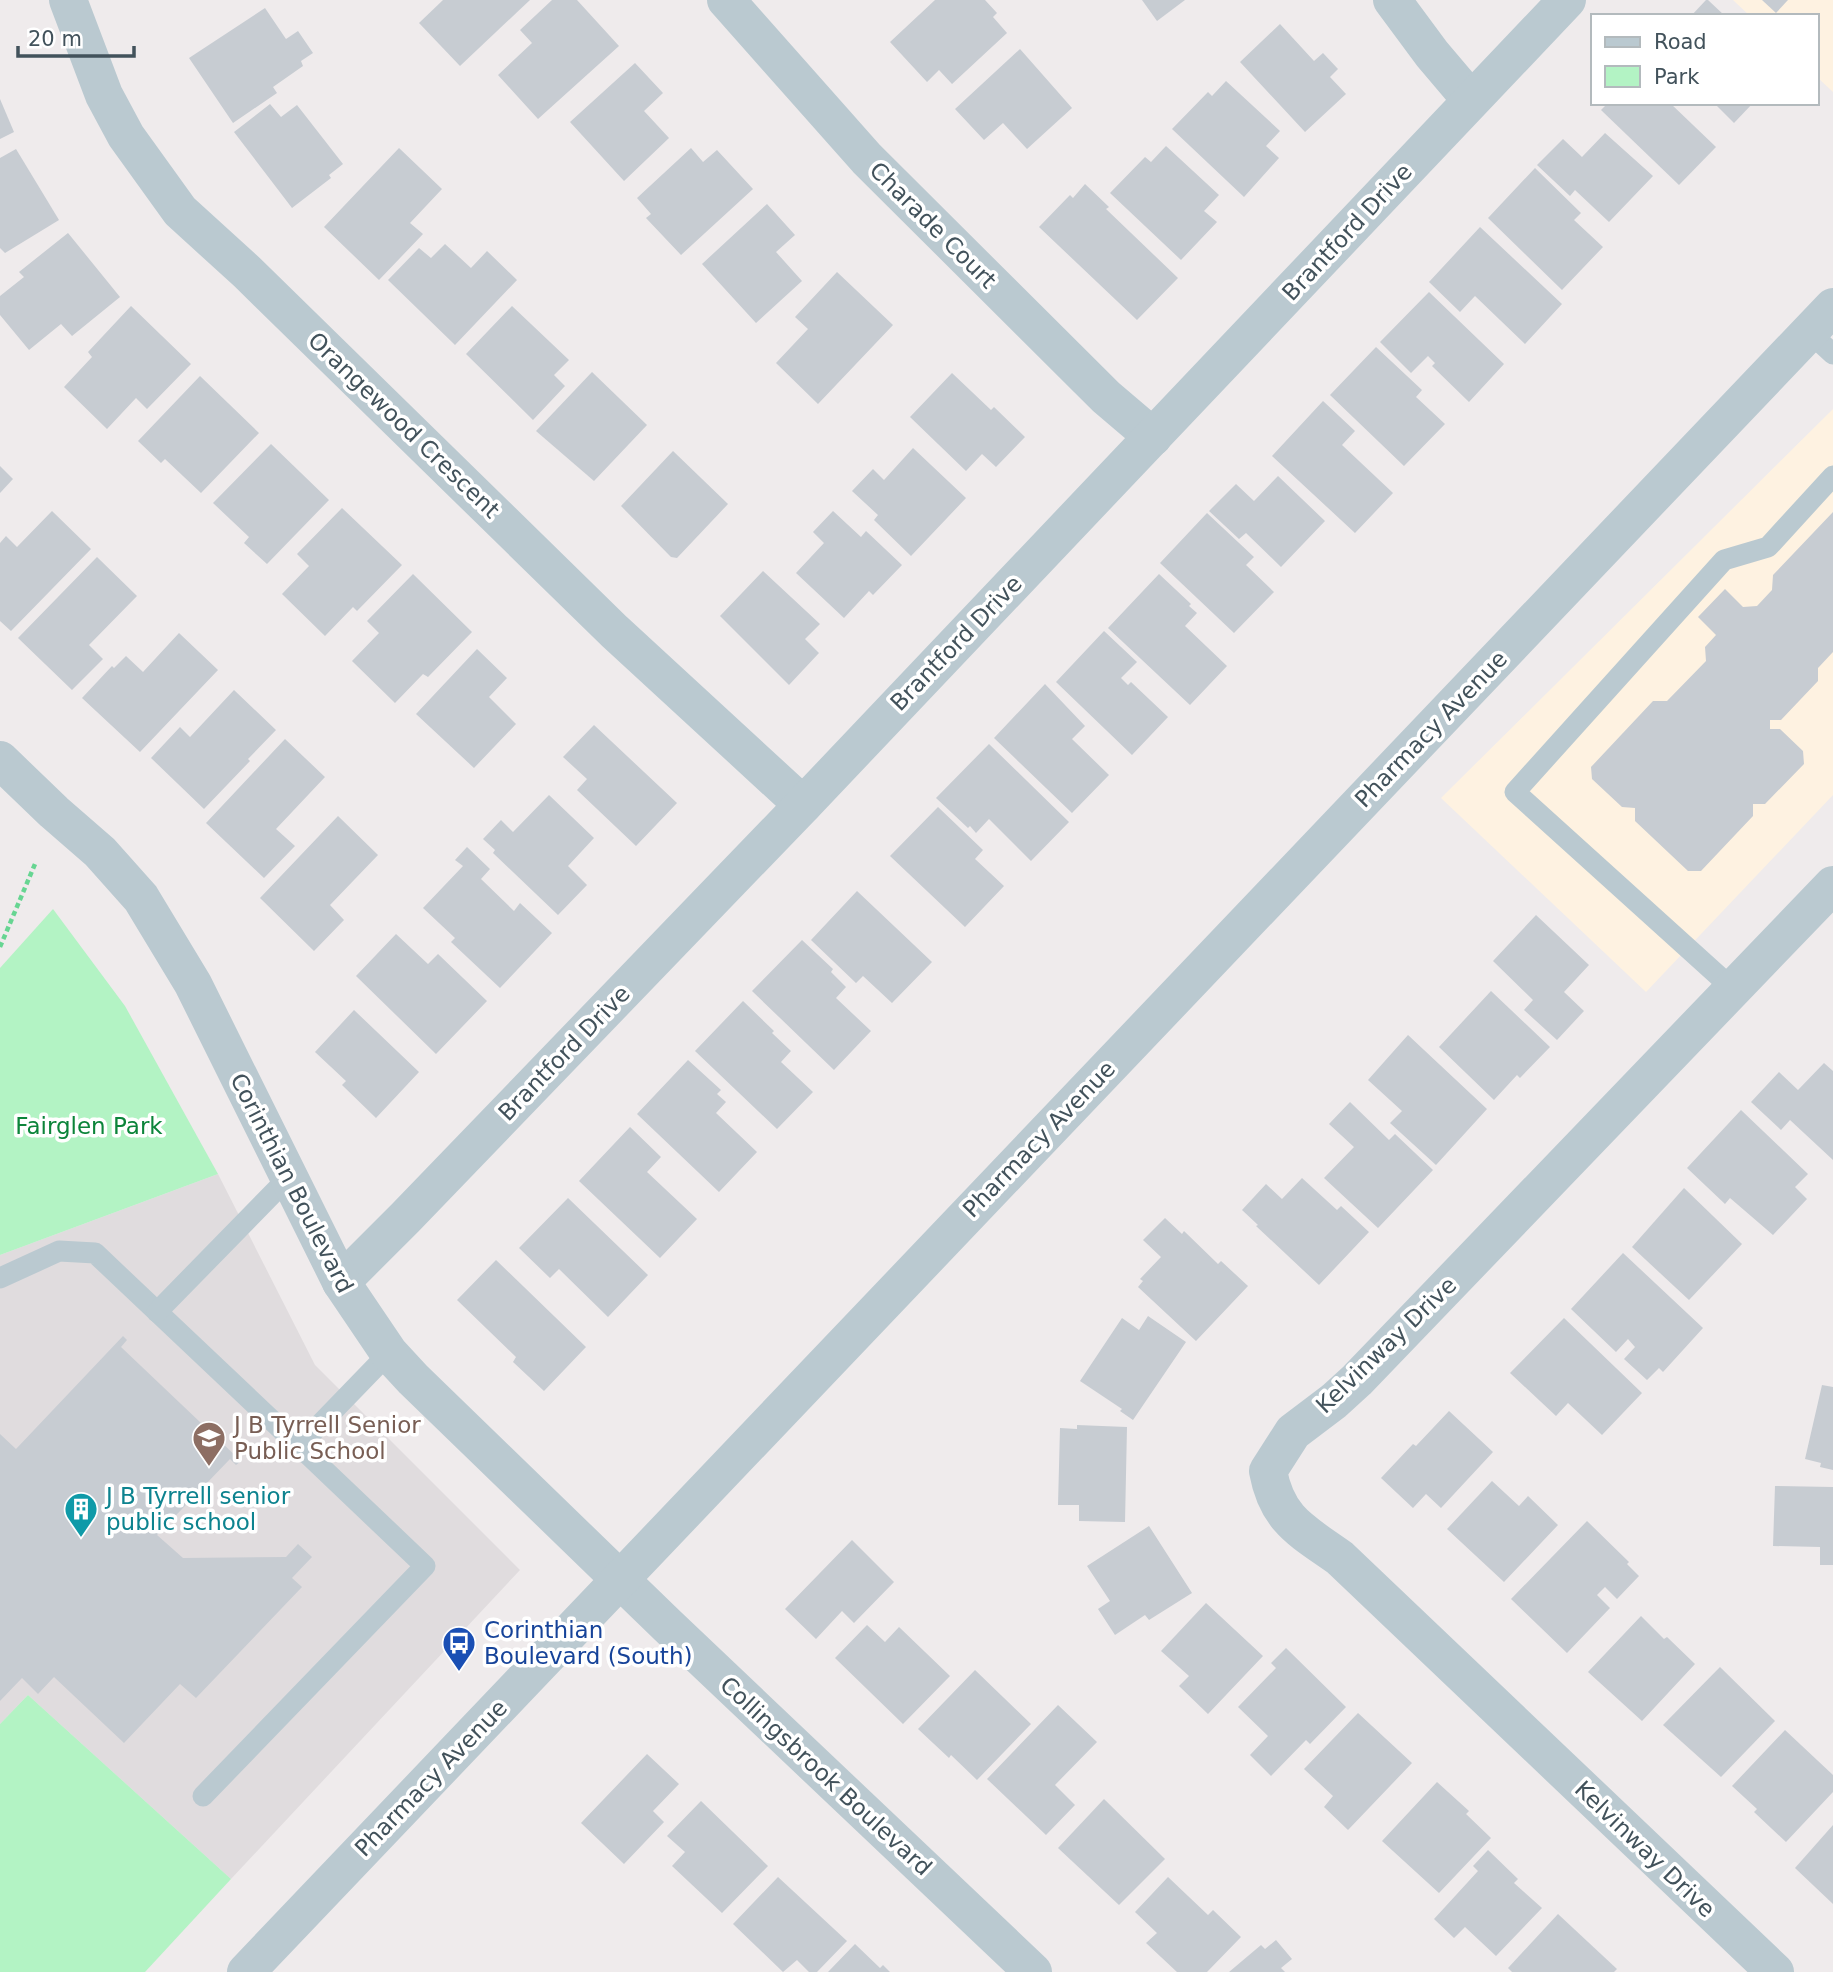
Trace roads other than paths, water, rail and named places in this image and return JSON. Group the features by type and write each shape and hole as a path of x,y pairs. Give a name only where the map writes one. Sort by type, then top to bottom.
{"street":[{"name":"Orangewood Crescent","path":"68,0 86,52 115,115 148,169 180,211 257,282 614,631 803,805"},
{"name":"Charade Court","path":"726,0 867,159 1106,397 1153,437"},
{"path":"1392,0 1471,100"},
{"name":"Brantford Drive","path":"341,1282 803,805 1567,0"},
{"name":"Pharmacy Avenue","path":"246,1972 620,1580 1825,331"},
{"name":"Corinthian Boulevard","path":"0,760 100,852 141,898 193,984 341,1282 389,1353 620,1580"},
{"name":"Kelvinway Drive","path":"1775,1972 1340,1559 1297,1527 1278,1506 1268,1471 1293,1432 1357,1380 1833,885"},
{"name":"Collingsbrook Boulevard","path":"620,1580 1033,1972"}],"lane":[{"path":"1733,989 1515,792 1724,560 1768,547 1833,476"},
{"path":"157,1312 289,1177"},
{"path":"0,1278 59,1251 95,1253 425,1566 203,1796"},
{"path":"299,1446 389,1353"}],"place":[{"name":"J B Tyrrell Senior Public School","path":"209,1468"},
{"name":"J B Tyrrell senior public school","path":"81,1539"},
{"name":"Corinthian Boulevard (South)","path":"459,1673"}],"park label":[{"name":"Fairglen Park","path":"89,1126"}]}
